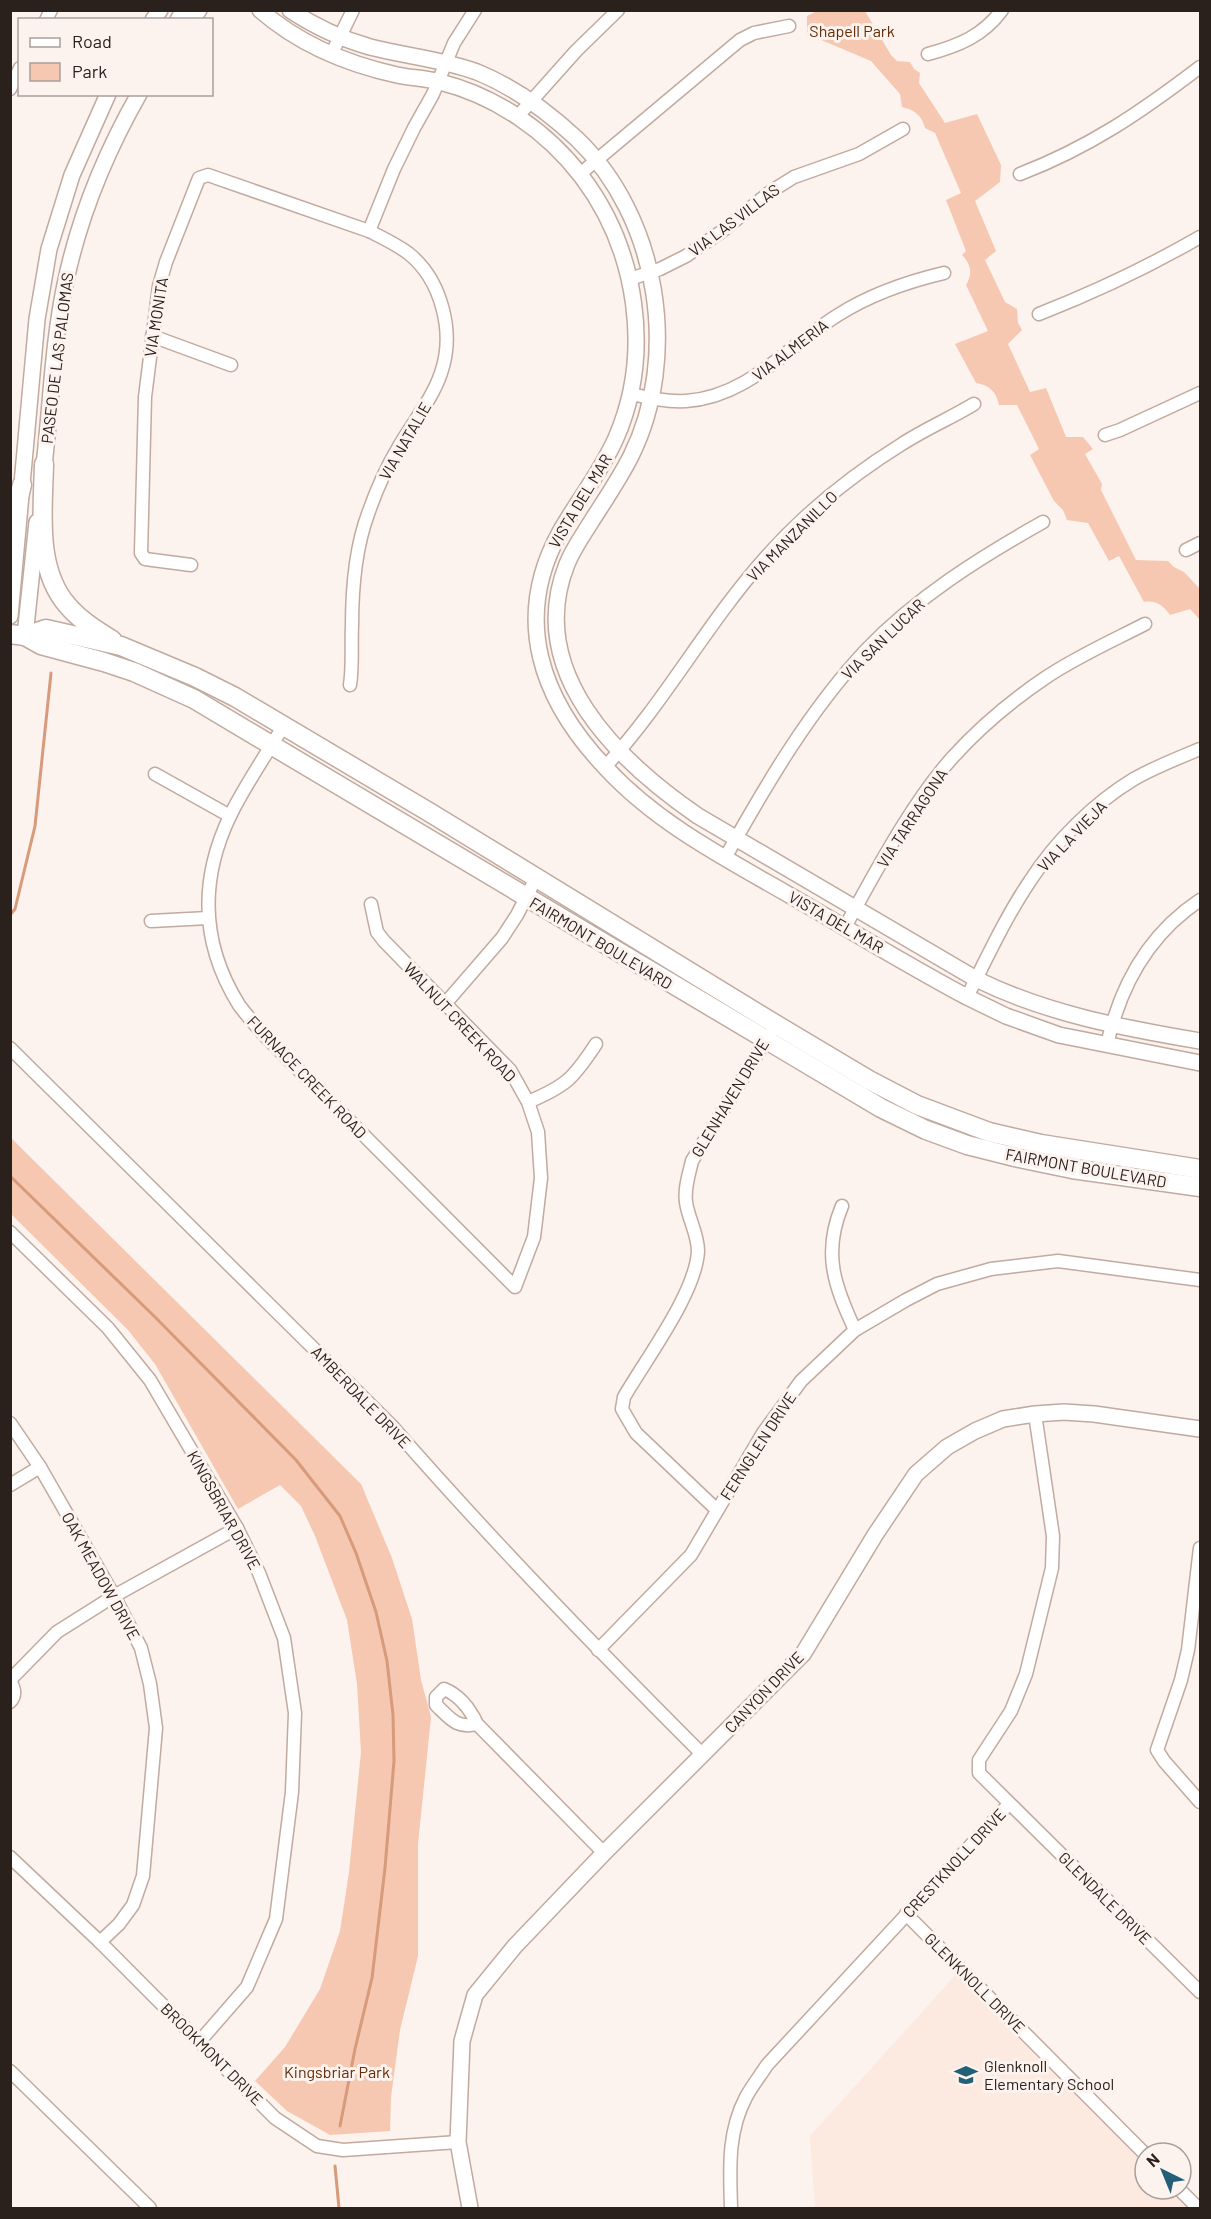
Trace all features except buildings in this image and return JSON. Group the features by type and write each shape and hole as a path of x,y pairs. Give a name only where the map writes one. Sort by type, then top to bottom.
{"main road":[{"path":"44,464 43,524 47,560 53,582 75,613 121,646"},
{"path":"10,532 22,485"},
{"name":"FAIRMONT BOULEVARD","path":"18,635 46,629 121,646 195,677 284,725 775,1024 869,1080 917,1105 989,1132 1041,1144 1200,1169"},
{"name":"FAIRMONT BOULEVARD","path":"18,635 41,645 104,662 194,699 765,1041 881,1108 926,1130 967,1145 1072,1169 1200,1187"}],"street":[{"name":"VISTA DEL MAR","path":"260,10 299,38 331,55 381,71 437,81 470,92 518,116 547,140 580,174 610,223 630,279 635,328 635,364 631,394 607,458 561,529 546,559 535,605 536,633 541,664 552,691 568,718 605,767 628,791 656,813 725,858 967,997 1025,1024 1059,1035 1200,1063"},
{"path":"290,10 340,37"},
{"path":"331,55 353,10"},
{"path":"369,231 394,169 433,94 445,62 463,27 475,10"},
{"path":"518,116 576,51 618,10"},
{"path":"928,54 966,42 981,33 1002,10"},
{"path":"580,174 740,40 754,33 789,26"},
{"name":"VISTA DEL MAR","path":"340,37 372,47 445,62 476,72 531,101 558,122 596,160 613,184 633,222 650,273 658,338 651,398 642,430 631,456 567,563 557,604 556,636 562,662 572,684 588,712 619,752 663,792 854,910 976,979 1046,1009 1111,1025 1200,1041"},
{"path":"1020,174 1053,161 1105,135 1158,100 1200,68"},
{"path":"10,89 18,72"},
{"name":"PASEO DE LAS PALOMAS","path":"10,616 37,319 49,249 72,175 107,96"},
{"name":"PASEO DE LAS PALOMAS","path":"18,635 44,464 60,312 70,264 85,212 106,158 138,96"},
{"name":"VIA LAS VILLAS","path":"630,279 650,273 704,245 794,177 859,154 903,129"},
{"name":"VIA MONITA","path":"191,565 145,559 141,553 143,445 152,336 159,286 199,178 208,175 369,231"},
{"name":"VIA NATALIE","path":"350,685 353,662 354,581 358,550 368,515 397,449 432,395 442,372 447,349 446,323 441,301 423,268 394,243 369,231"},
{"path":"1039,314 1095,292 1160,261 1200,237"},
{"name":"VIA ALMERIA","path":"631,394 684,401 721,394 762,373 814,331 862,301 916,279 944,273"},
{"path":"152,336 231,365"},
{"path":"1105,435 1200,393"},
{"name":"VIA MANZANILLO","path":"605,767 661,700 750,575 806,517 834,493 894,449 974,404"},
{"name":"VIA SAN LUCAR","path":"725,858 811,718 867,649 927,596 995,549 1043,522"},
{"path":"1186,550 1200,543"},
{"name":"VIA TARRAGONA","path":"845,927 918,802 936,777 968,741 1006,706 1044,678 1145,624"},
{"name":"FURNACE CREEK ROAD","path":"284,725 230,816 216,852 209,890 208,918 223,973 240,1006 266,1037 515,1287"},
{"name":"VIA LA VIEJA","path":"967,997 1014,906 1030,880 1066,836 1101,804 1133,780 1200,749"},
{"path":"155,774 230,816"},
{"path":"444,1005 502,938 536,878"},
{"path":"1107,1046 1120,998 1146,952 1167,926 1200,900"},
{"name":"WALNUT CREEK ROAD","path":"371,904 377,932 384,941 510,1070 528,1102 538,1132 541,1178 534,1237 515,1287"},
{"path":"151,921 208,918"},
{"name":"GLENHAVEN DRIVE","path":"717,1510 636,1433 622,1409 624,1396 687,1293 697,1265 698,1247 686,1201 687,1181 692,1161 775,1024"},
{"path":"528,1102 556,1090 571,1079 596,1044"},
{"name":"AMBERDALE DRIVE","path":"10,1048 391,1425 435,1476 598,1650 703,1755"},
{"path":"842,1206 835,1224 831,1262 838,1294 855,1330"},
{"name":"KINGSBRIAR DRIVE","path":"10,1232 101,1321 150,1380 237,1528 259,1573 284,1638 295,1713 292,1792 276,1918 247,1987 200,2041"},
{"name":"FERNGLEN DRIVE","path":"598,1650 691,1555 764,1433 801,1381 855,1330 937,1284 990,1269 1058,1261 1200,1280"},
{"name":"CANYON DRIVE","path":"470,2208 458,2142 462,2041 475,1995 515,1946 604,1853 803,1654 875,1535 916,1474 947,1447 1003,1419 1064,1412 1200,1429"},
{"name":"CRESTKNOLL DRIVE","path":"731,2208 729,2160 733,2129 746,2097 767,2065 1009,1804 980,1773 980,1760 1011,1711 1026,1674 1052,1568 1053,1536 1035,1414"},
{"name":"OAK MEADOW DRIVE","path":"10,1423 40,1467 114,1596 141,1648 150,1684 156,1728 142,1876 134,1905 119,1924 100,1942"},
{"path":"10,1485 40,1467"},
{"path":"10,1702 14,1699 15,1690 10,1680 57,1632 114,1596 237,1528"},
{"path":"1200,1548 1188,1650 1181,1680 1157,1750 1200,1802"},
{"path":"477,1724 604,1853"},
{"name":"GLENDALE DRIVE","path":"1009,1804 1200,1989"},
{"name":"BROOKMONT DRIVE","path":"10,1857 100,1942 275,2118 317,2146 343,2150 458,2142"},
{"name":"GLENKNOLL DRIVE","path":"906,1914 1133,2142"},
{"path":"10,2071 150,2208"}],"shaded area":[{"name":"Glenknoll Elementary School","path":"962,1968 1133,2142 1133,2201 1191,2201 1198,2208 815,2208 810,2136"}],"green space":[{"name":"Shapell Park","path":"817,11 865,11 891,55 897,61 910,62 920,73 919,83 945,123 977,114 1001,165 1000,182 975,201 996,251 985,260 1005,302 1017,309 1018,323 1022,330 1008,344 1030,392 1046,388 1066,437 1083,437 1093,449 1085,454 1102,484 1101,490 1136,560 1168,561 1184,572 1200,589 1200,620 1190,609 1170,615 1159,604 1144,602 1119,556 1109,561 1088,523 1067,520 1063,510 1054,501 1030,455 1039,449 1017,405 999,405 992,390 976,383 955,344 988,331 966,285 970,273 969,266 962,255 966,251 946,200 961,193 935,133 925,128 917,114 902,107 900,94 871,61 807,34 807,16"},
{"name":"Kingsbriar Park","path":"10,1137 361,1484 392,1558 412,1619 421,1680 431,1717 418,1844 418,1956 400,2030 391,2097 390,2131 330,2135 287,2111 255,2081 285,2047 320,1989 340,1931 349,1872 361,1752 357,1684 347,1620 315,1536 301,1506 280,1485 238,1509 155,1364 128,1330 11,1214"}],"waterway":[{"path":"10,915 15,909 35,826 51,673"},
{"path":"10,1176 155,1317 296,1460 340,1516 356,1553 376,1612 387,1661 393,1715 394,1761 385,1868 372,1978 340,2126"},
{"path":"335,2166 339,2208"}],"place":[{"name":"Glenknoll Elementary School","path":"966,2075"}]}
